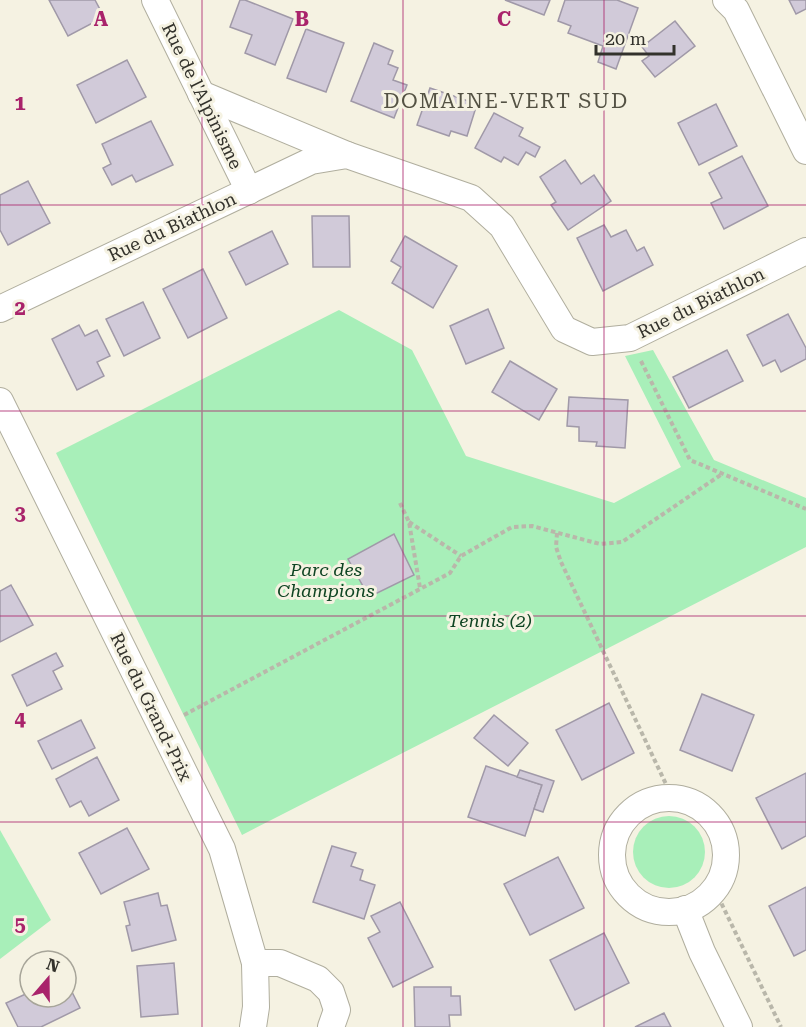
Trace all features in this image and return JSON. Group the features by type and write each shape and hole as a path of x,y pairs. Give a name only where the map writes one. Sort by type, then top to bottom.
{"street":[{"name":"Rue de l'Alpinisme","path":"155,0 249,191"},
{"path":"726,0 736,10 806,151"},
{"name":"Rue du Biathlon","path":"201,94 347,155 471,198 502,226 564,329 592,342 630,338 806,251"},
{"name":"Rue du Biathlon","path":"0,309 311,161 347,155"},
{"name":"Rue du Grand-Prix","path":"0,401 222,849 255,963 256,1006 253,1027"},
{"path":"673,799 693,804 706,811 716,822 726,849 726,863 715,890 704,900 685,909 669,912 657,910 636,901 620,883 613,861 615,838 627,817 637,808 650,802 673,799"},
{"path":"685,909 702,952 739,1027"},
{"path":"255,963 280,963 318,979 331,992 337,1010 332,1027"}],"path":[{"path":"630,338 690,460 806,509"},
{"path":"160,727 450,573 461,556 512,527 532,526 600,544 622,542 722,474"},
{"path":"400,503 409,522 420,588"},
{"path":"409,522 461,556"},
{"path":"557,533 556,547 561,562 673,799"},
{"path":"715,890 782,1027"}],"green space":[{"name":"Parc des Champions","path":"339,310 412,350 466,456 614,503 681,467 625,356 653,350 714,460 806,498 806,547 242,835 56,453"},
{"path":"662,816 676,816 695,826 705,845 705,859 695,878 676,888 662,888 643,878 633,859 633,845 643,826"},
{"path":"0,830 51,920 0,959"}],"building":[{"path":"49,0 95,0 104,17 68,36"},
{"path":"240,0 293,19 275,65 245,53 252,35 230,27"},
{"path":"505,0 550,0 544,15"},
{"path":"565,0 617,0 638,8 616,69 598,62 603,46 568,33 571,26 558,21"},
{"path":"789,0 806,0 806,9 796,14"},
{"path":"675,21 695,46 655,77 642,61 649,56 642,47"},
{"path":"306,29 344,43 326,92 287,78"},
{"path":"374,43 393,51 388,64 398,68 393,80 407,85 394,118 351,101"},
{"path":"127,60 146,97 96,123 77,85"},
{"path":"430,88 477,104 467,136 451,131 449,136 417,125"},
{"path":"716,104 737,146 699,165 678,123"},
{"path":"494,113 523,128 519,136 540,147 535,157 526,152 518,165 504,157 501,162 475,148"},
{"path":"151,121 173,165 136,182 132,175 112,185 103,168 111,164 102,144"},
{"path":"742,156 768,206 724,229 711,203 722,198 709,173"},
{"path":"565,160 581,184 594,175 611,201 568,230 551,205 556,202 540,177"},
{"path":"28,181 50,223 8,245 0,230 0,195"},
{"path":"312,216 349,216 350,267 313,267"},
{"path":"604,225 611,237 626,230 637,251 644,247 653,265 603,291 577,238"},
{"path":"272,231 288,264 246,285 229,252"},
{"path":"405,236 457,266 433,308 392,283 401,267 391,261"},
{"path":"203,269 227,318 188,338 163,289"},
{"path":"143,302 160,338 124,356 106,319"},
{"path":"488,309 504,348 466,364 450,326"},
{"path":"788,314 806,348 806,359 781,372 775,360 763,366 747,335"},
{"path":"79,325 85,336 97,330 110,356 97,362 104,376 77,390 52,339"},
{"path":"727,350 743,381 689,408 673,377"},
{"path":"510,361 557,389 539,420 492,392"},
{"path":"569,397 628,400 625,448 596,446 597,442 579,441 579,427 567,426"},
{"path":"394,534 414,575 369,597 348,559"},
{"path":"11,585 33,625 0,642 0,591"},
{"path":"56,653 63,666 53,671 62,689 27,706 12,675"},
{"path":"702,694 754,715 732,771 680,750"},
{"path":"609,703 634,753 582,780 556,730"},
{"path":"494,715 528,743 508,766 474,738"},
{"path":"81,720 95,748 52,769 38,741"},
{"path":"97,757 119,800 89,816 81,801 70,807 56,779"},
{"path":"486,766 542,785 525,836 468,817"},
{"path":"520,770 554,781 543,812 534,809 542,785 517,777"},
{"path":"806,773 806,836 782,849 756,798"},
{"path":"127,828 149,869 101,894 79,853"},
{"path":"332,846 356,853 351,866 363,870 360,880 375,885 364,919 313,902"},
{"path":"558,857 584,908 530,935 504,884"},
{"path":"806,887 806,950 794,956 769,906"},
{"path":"158,893 161,906 167,905 176,940 132,951 126,926 130,925 124,902"},
{"path":"400,902 433,967 393,987 368,938 380,932 371,916"},
{"path":"604,933 629,983 575,1010 550,960"},
{"path":"174,963 178,1014 141,1017 137,966"},
{"path":"414,987 451,987 451,996 460,996 461,1015 449,1015 450,1027 415,1027"},
{"path":"18,998 18,1009 78,1009 41,1027 18,1027 6,1003"},
{"path":"664,1013 671,1027 635,1027"}],"district":[{"name":"DOMAINE-VERT SUD","path":"506,101"}],"park label":[{"name":"Tennis (2)","path":"490,621"}]}
